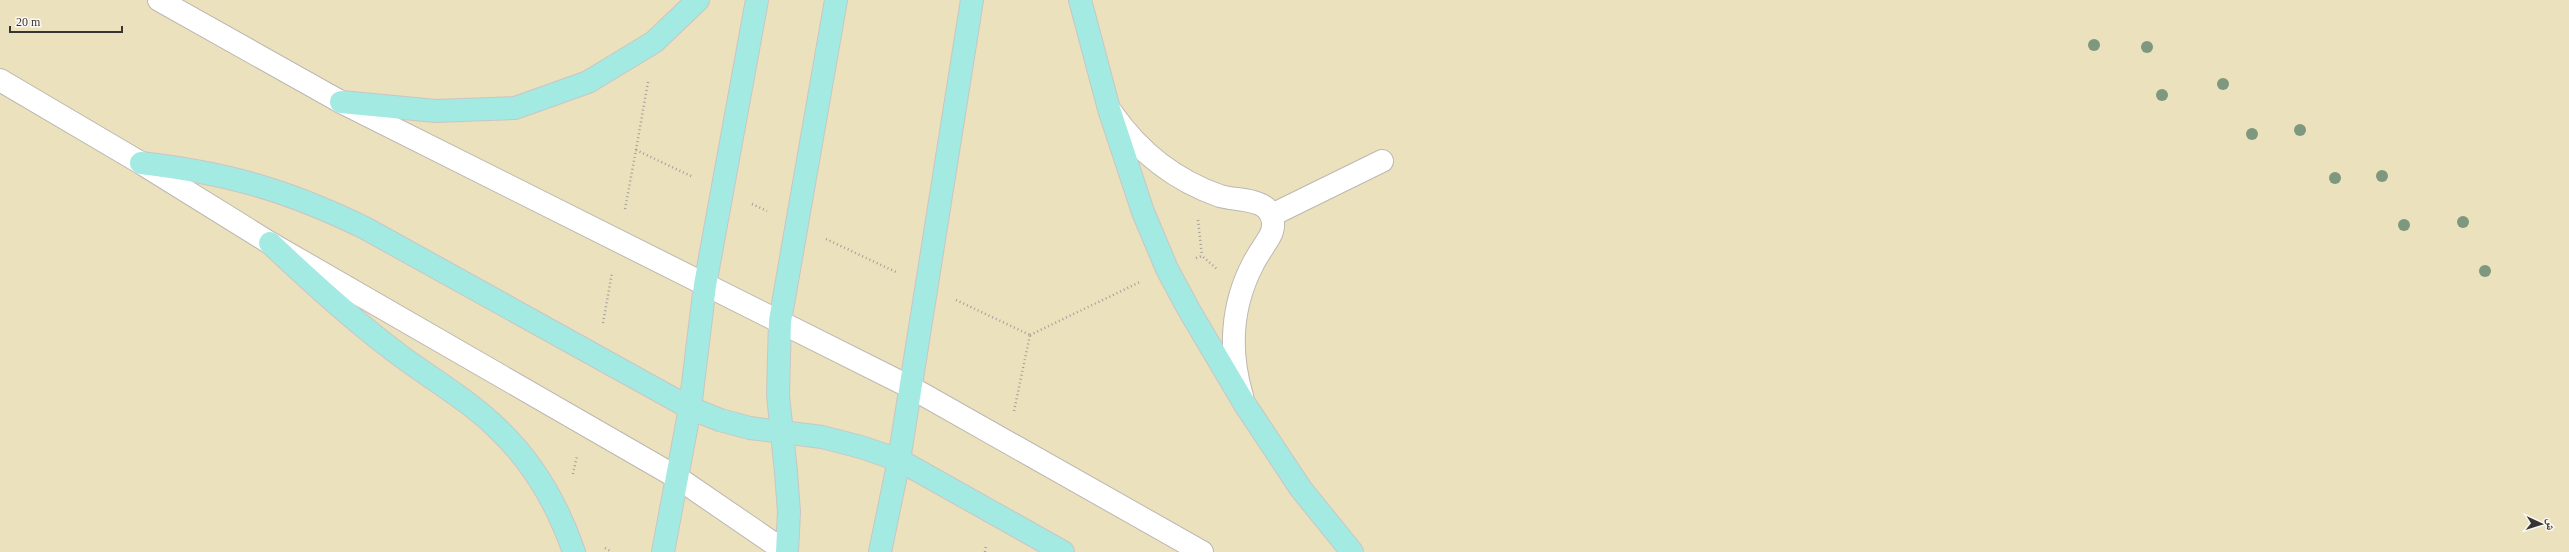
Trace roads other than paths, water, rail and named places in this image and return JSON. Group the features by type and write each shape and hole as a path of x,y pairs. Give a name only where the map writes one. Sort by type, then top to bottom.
{"main road":[{"path":"159,0 341,102 910,387 1202,552"},
{"path":"341,102 436,111 515,108 588,82 654,42 698,0"},
{"path":"664,552 690,408 705,285 757,0"},
{"path":"786,552 789,512 778,395 780,321 836,0"},
{"path":"880,552 899,460 972,0"},
{"path":"1080,0 1109,109 1143,212 1167,269 1189,310 1244,403 1301,489 1352,552"},
{"path":"0,80 141,163 270,243 678,478 786,552"},
{"path":"1109,109 1136,144 1169,172 1194,186 1221,196 1259,204 1267,208 1272,215 1272,232 1253,264 1242,290 1235,318 1233,347 1236,376 1244,403"},
{"path":"1272,215 1382,161"},
{"path":"141,163 234,177 323,207 372,232 690,408 720,420 828,439 899,460 1063,552"},
{"path":"270,243 328,297 389,348 498,428 535,472 564,522 574,552"}]}
